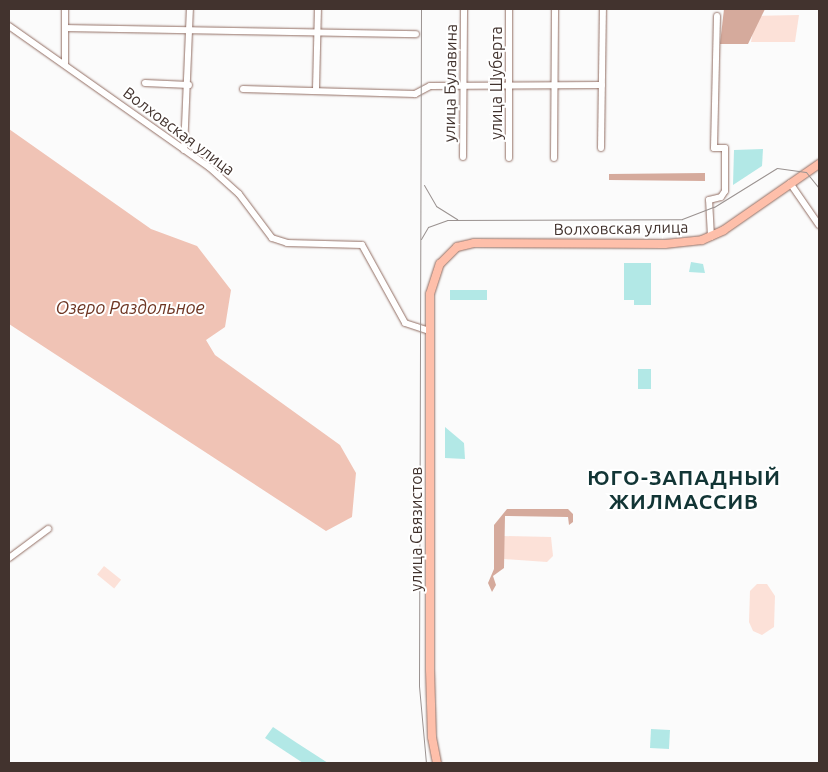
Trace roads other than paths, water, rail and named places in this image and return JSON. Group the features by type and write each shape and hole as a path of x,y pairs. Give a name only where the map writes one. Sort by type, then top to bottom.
{"main road":[{"name":"Волховская улица","path":"430,294 440,264 450,252 465,244 665,244 711,237 819,164"},
{"name":"улица Связистов","path":"430,294 430,670 432,737 437,763"}],"street":[{"path":"65,64 66,9"},
{"path":"184,150 189,85 190,9"},
{"path":"316,89 318,9"},
{"name":"улица Булавина","path":"462,157 464,9"},
{"name":"улица Шуберта","path":"509,158 510,9"},
{"path":"554,158 555,9"},
{"path":"601,148 603,9"},
{"path":"711,237 709,200 721,197 725,191 725,148 714,148 717,16"},
{"name":"Волховская улица","path":"9,26 184,150 239,194 272,238 287,243 362,245 405,323 430,331"},
{"path":"66,28 416,34"},
{"path":"144,84 189,85"},
{"path":"243,89 316,89 415,94 430,86 602,85"},
{"path":"790,183 819,225"},
{"path":"9,558 48,530"}],"water":[{"name":"Озеро Раздольное","path":"9,129 151,229 197,246 231,290 225,327 206,340 215,355 340,445 356,473 352,517 326,531 9,324"}],"tram line":[{"path":"421,9 419,686 426,763"},
{"path":"421,239 428,227 447,220 682,219 714,207 777,168 806,172 819,188"},
{"path":"424,185 436,206 457,219"}],"district":[{"name":"ЮГО-ЗАПАДНЫЙ ЖИЛМАССИВ","path":"684,489"}]}
